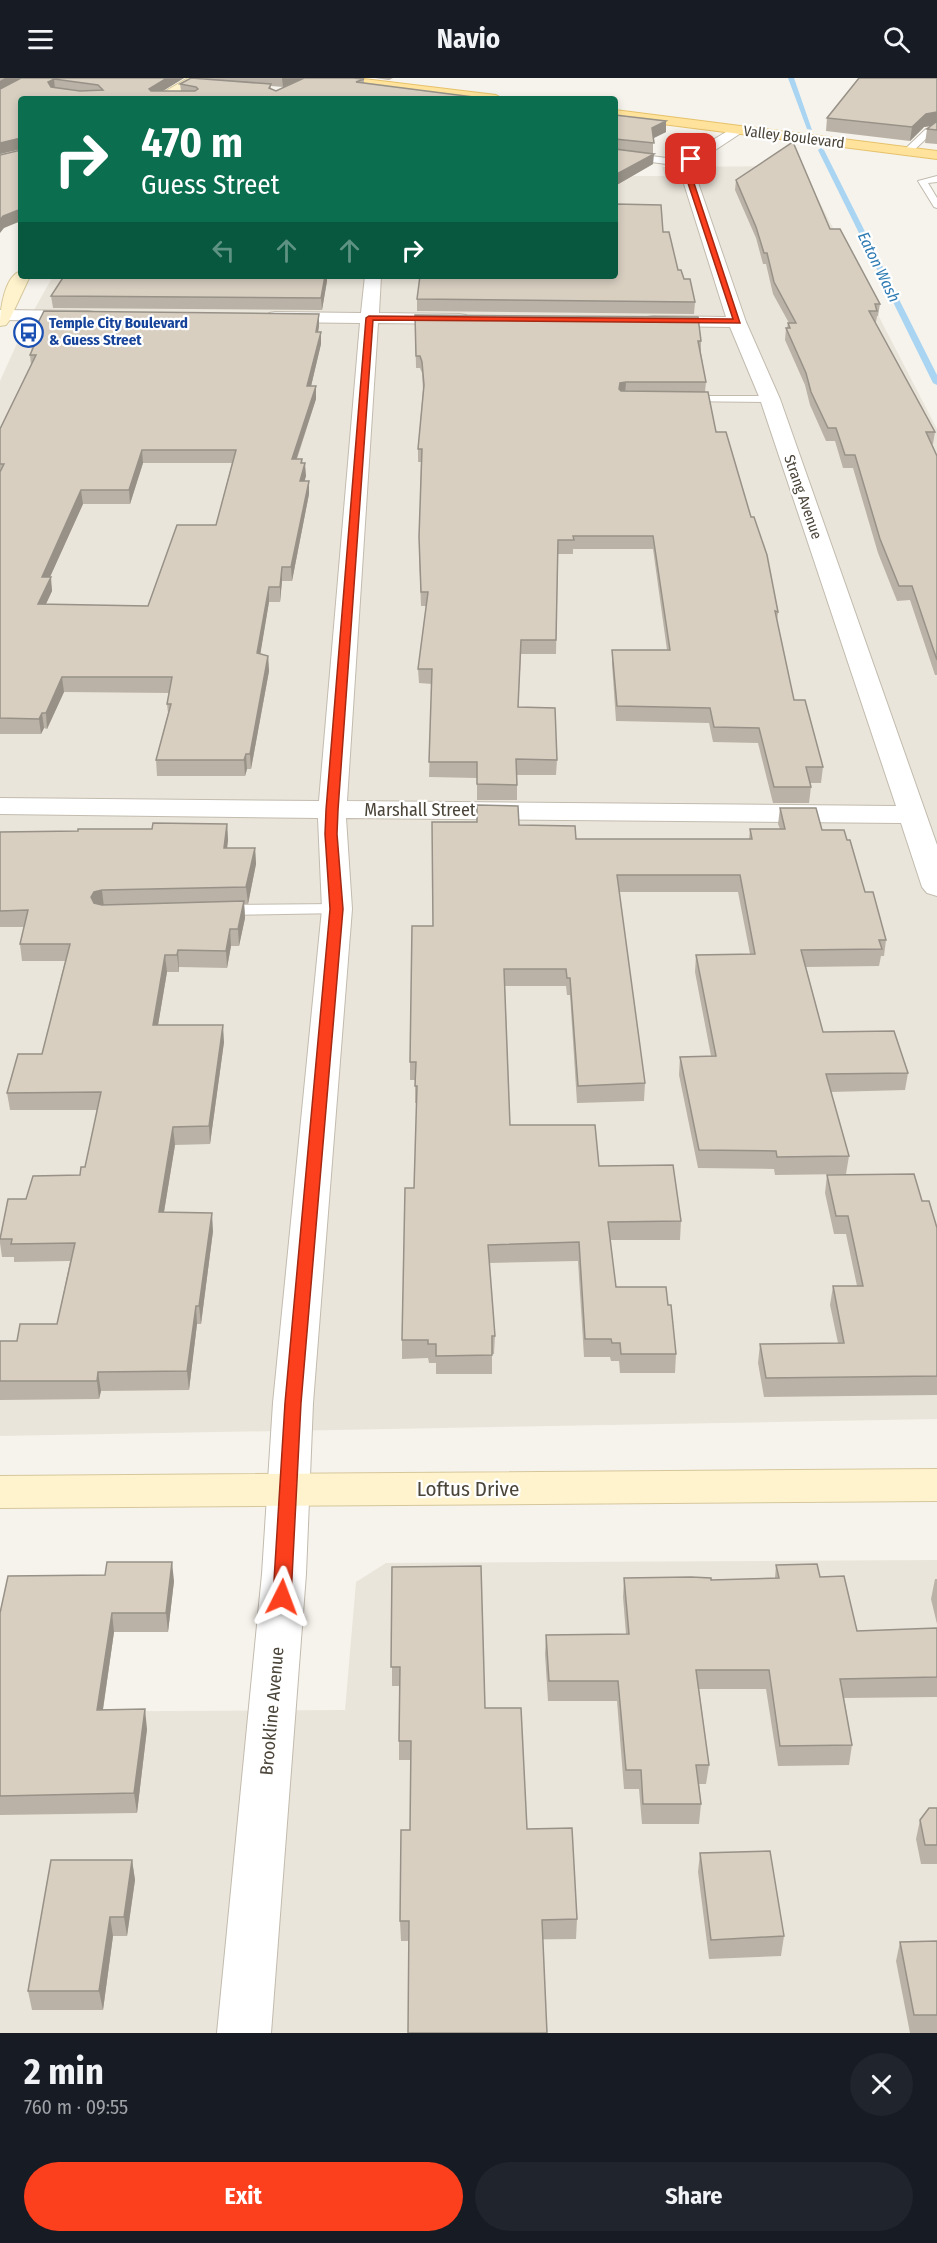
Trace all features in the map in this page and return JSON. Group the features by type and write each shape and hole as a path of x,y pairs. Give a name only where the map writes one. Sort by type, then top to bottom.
{"main road":[{"path":"324,78 443,96"},
{"path":"164,96 198,82"},
{"name":"Valley Boulevard","path":"618,114 937,155"},
{"path":"1,317 20,279"},
{"name":"Loftus Drive","path":"0,1492 937,1485"}],"street":[{"path":"688,164 691,159 736,130"},
{"name":"Strang Avenue","path":"688,164 686,168 737,321 770,399 937,887"},
{"name":"Brookline Avenue","path":"244,2033 284,1574 288,1490 337,909 331,834 332,810 373,279"},
{"path":"1,317 108,316"},
{"path":"260,317 479,319"},
{"path":"634,321 737,321"},
{"name":"Marshall Street","path":"0,806 911,815"}],"lane":[{"path":"908,151 929,131 937,129"},
{"path":"618,154 688,164"},
{"path":"937,179 922,181 937,206"},
{"path":"669,399 770,399"},
{"path":"196,911 337,909"}],"shaded area":[{"path":"801,166 937,429 937,1419 0,1436 0,381 24,328 51,279 618,279 618,176 665,176 662,167"},
{"path":"937,1560 937,2033 0,2033 0,1712 345,1710 356,1582 386,1563"}],"building":[{"path":"21,78 167,78 149,89 151,91 195,91 198,89 196,87 180,84 191,78 271,84 269,88 276,91 304,78 353,78 364,79 356,82 466,96 18,96 18,139 0,143 0,89","holes":["54,79 98,85 103,90 80,91 51,87 48,82"]},
{"path":"859,78 937,78 937,112 926,114 912,127 827,118"},
{"path":"618,115 666,121 652,128 654,143 618,139"},
{"path":"937,121 937,130 927,129"},
{"path":"793,142 830,229 840,229 880,304 875,304 877,311 869,311 935,432 926,432 937,456 937,660 912,586 899,586 880,539 855,455 845,455 836,428 828,428 811,392 806,373 786,328 790,328 788,323 796,323 774,282 767,253 764,253 756,227 736,180"},
{"path":"618,149 654,154 618,173"},
{"path":"18,151 18,210 3,216 0,220 0,155"},
{"path":"618,204 661,205 663,232 669,232 678,270 681,270 684,279 690,279 695,302 417,299 420,279 618,279"},
{"path":"62,279 324,279 321,298 51,296"},
{"path":"44,311 319,314 316,332 321,332 307,386 316,386 292,459 302,459 301,463 305,463 300,481 309,481 291,567 282,567 280,587 269,587 257,653 268,656 250,754 246,754 244,760 156,760 171,704 167,704 172,677 62,677 46,713 42,713 39,719 0,718 0,472 4,464 0,464 0,429 36,355 30,355 37,339 30,339","holes":["142,450 236,450 216,525 177,525 148,606 38,604 51,577 42,577 81,490 129,490"]},
{"path":"415,315 698,317 701,341 698,341 706,382 626,382 620,383 619,389 621,391 708,392 716,432 726,432 751,517 754,517 767,555 778,612 775,611 794,700 805,700 823,767 806,767 811,787 774,787 759,728 714,727 710,708 617,706 612,650 670,650 653,536 573,536 574,540 558,540 556,640 521,640 518,707 555,708 557,760 516,759 517,785 477,784 477,762 429,762 432,669 418,669 428,592 421,592 419,537 422,449 418,449 424,385 422,362 420,356 416,356"},
{"path":"477,805 518,806 519,825 575,826 576,839 752,839 750,829 785,829 780,808 816,808 822,830 844,830 847,840 850,840 865,892 873,892 886,940 879,940 882,949 801,950 823,1032 894,1031 908,1073 826,1074 849,1156 777,1157 776,1151 699,1150 680,1057 716,1056 696,955 755,954 740,875 617,875 645,1083 578,1086 570,978 567,978 566,969 504,969 510,1125 595,1125 599,1166 673,1165 681,1221 608,1222 616,1287 666,1287 668,1305 671,1305 676,1354 621,1354 620,1343 612,1343 611,1339 585,1339 579,1242 488,1245 495,1336 492,1336 492,1355 436,1356 436,1344 428,1344 428,1340 402,1340 405,1188 414,1188 417,1086 415,1086 416,1062 410,1062 412,926 433,926 432,822 477,822"},
{"path":"153,823 227,824 224,848 255,848 246,887 102,890 94,892 91,897 94,903 102,905 244,901 238,929 230,929 226,951 178,950 177,955 165,955 153,1025 223,1025 209,1126 173,1127 159,1212 212,1213 187,1371 98,1372 97,1381 0,1381 0,1341 17,1341 20,1324 57,1324 75,1243 11,1244 12,1239 0,1239 8,1199 26,1199 33,1176 80,1175 81,1167 85,1167 101,1092 7,1093 18,1054 42,1054 70,944 20,944 28,910 0,911 0,832 152,829"},
{"path":"914,1174 922,1201 929,1201 937,1228 937,1376 766,1378 760,1344 844,1343 833,1286 863,1286 848,1216 836,1216 827,1175"},
{"path":"107,1562 172,1562 166,1613 112,1613 97,1710 145,1709 134,1793 0,1796 0,1613 8,1576 105,1575"},
{"path":"817,1564 820,1577 844,1576 857,1631 937,1628 937,1677 840,1679 852,1745 780,1746 769,1670 696,1670 709,1765 696,1765 701,1804 643,1804 641,1770 626,1770 618,1681 549,1681 546,1635 629,1634 624,1578 691,1577 711,1578 711,1580 779,1578 776,1565"},
{"path":"481,1566 485,1708 521,1708 527,1829 572,1828 577,1919 542,1920 547,2033 408,2033 409,1921 400,1921 401,1830 410,1830 411,1741 399,1741 400,1667 391,1667 392,1567"},
{"path":"929,1808 937,1808 937,1845 925,1845 920,1820"},
{"path":"770,1851 784,1936 711,1940 700,1853"},
{"path":"51,1860 132,1860 124,1917 110,1917 99,1991 28,1991"},
{"path":"937,1941 937,2015 914,2015 900,1942"}],"waterway":[{"name":"Eaton Wash","path":"791,78 810,129"},
{"name":"Eaton Wash","path":"821,150 937,383"}],"place":[{"name":"Temple City Boulevard & Guess Street","path":"28,332"}],"route":[{"path":"282,1597 293,1403 337,909 331,834 332,810 369,318 737,321 686,168 691,159"}]}
